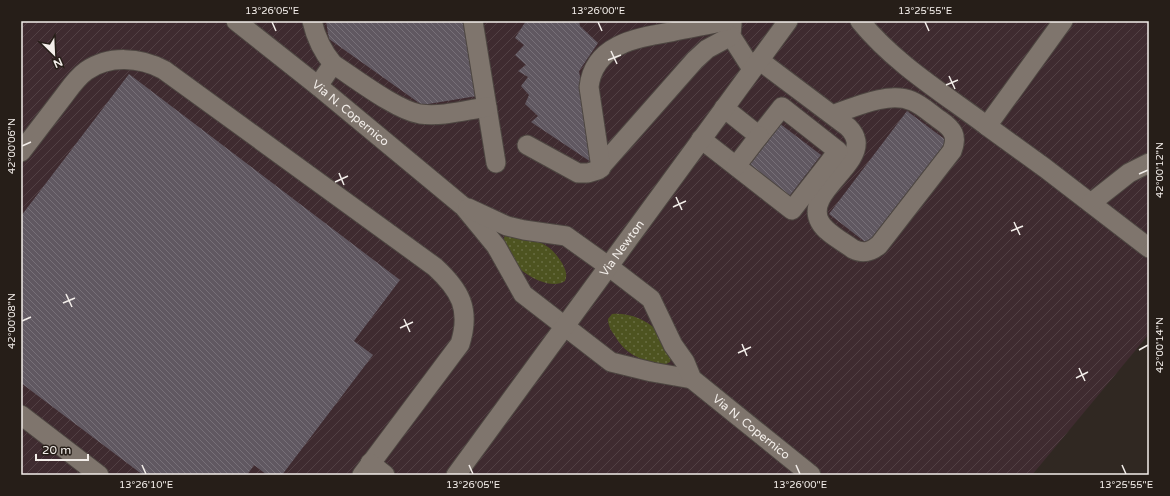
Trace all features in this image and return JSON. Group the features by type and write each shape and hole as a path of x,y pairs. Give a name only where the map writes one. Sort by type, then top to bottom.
{"street":[{"name":"Via N. Copernico","path":"236,21 464,206"},
{"path":"312,21 315,35 320,46 333,64 391,102 420,114 442,113 487,106"},
{"path":"473,21 496,163"},
{"name":"Via Newton","path":"456,475 566,327 608,266 788,21"},
{"path":"860,21 879,43 904,66 988,126 1149,248"},
{"path":"988,126 1063,21"},
{"path":"729,26 756,64 832,115 848,127 852,132 855,137 856,146 853,155 821,197 817,214 819,220 826,229 858,252 867,252 879,245 952,151 955,141 953,133 947,125 917,103 900,98 880,99 832,115"},
{"path":"527,145 578,173 588,173 598,170 695,60 714,44 729,26"},
{"path":"601,168 589,87 590,78 604,56 611,50 628,41 729,26"},
{"path":"21,152 74,83 85,72 96,66 121,59 142,60 164,70 435,267 452,284 461,300 465,323 463,334 460,344 366,469 385,475"},
{"path":"318,86 333,64"},
{"path":"701,139 792,210 838,151 782,107 736,166"},
{"path":"724,108 759,136"},
{"path":"1091,203 1129,173 1149,163"},
{"path":"464,206 507,226 566,236 608,266 651,299 670,338 685,362 692,379"},
{"path":"464,206 496,246 523,294 611,362 652,372 692,379"},
{"name":"Via N. Copernico","path":"692,379 811,475"},
{"path":"21,415 99,475"}],"shaded area":[{"path":"21,21 1149,21 1149,334 1032,475 21,475"}],"green space":[{"path":"505,235 530,239 544,244 562,263 566,274 565,281 559,284 552,284 529,276 513,261 503,241"},
{"path":"612,314 630,315 652,326 658,333 671,358 670,362 664,365 642,359 625,349 609,326 608,319"}],"building":[{"path":"326,21 464,21 477,96 422,105 329,39"},
{"path":"526,21 579,21 580,26 598,43 579,71 594,164 531,122 538,116 525,104 529,95 521,86 528,77 518,71 526,65 515,55 524,45 515,38"},
{"path":"129,74 400,280 354,341 373,355 282,475 267,475 254,465 247,475 143,475 21,383 21,216"},
{"path":"907,111 947,141 869,245 829,214"},
{"path":"779,123 821,155 788,198 746,165"}]}
